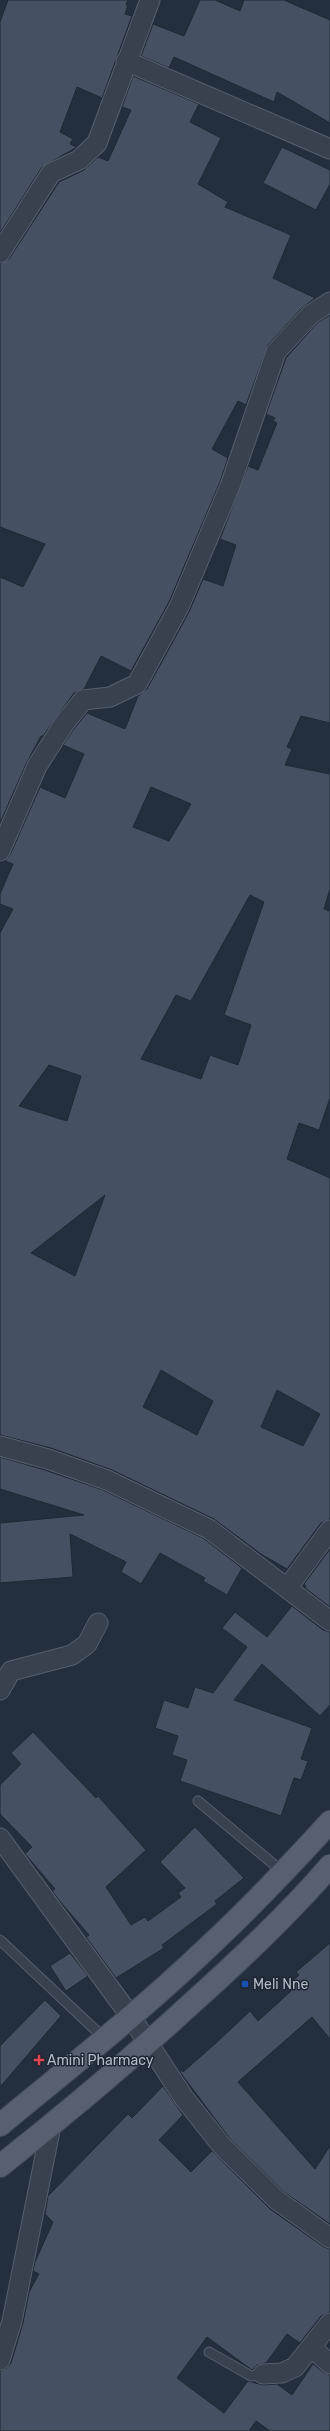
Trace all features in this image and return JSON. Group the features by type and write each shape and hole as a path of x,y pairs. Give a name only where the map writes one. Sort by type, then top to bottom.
{"main road":[{"path":"0,2125 131,2017 206,1950 284,1872 330,1822"},
{"path":"0,2166 51,2126 148,2043 229,1970 310,1889 330,1866"}],"street":[{"path":"0,252 51,173 79,160 97,143 150,0"},
{"path":"126,62 330,149"},
{"path":"0,851 37,766 64,724 83,700 110,697 137,684 141,678 179,607 230,486 276,352 310,315 330,302"},
{"path":"0,1446 48,1459 107,1480 209,1529 288,1587 330,1621"},
{"path":"288,1587 330,1530"},
{"path":"0,1690 12,1671 72,1654 87,1644 98,1623"},
{"path":"0,1838 131,2017 184,2098 222,2146 277,2200 330,2238"},
{"path":"0,2360 12,2321 51,2126"},
{"path":"263,2374 282,2373 295,2367 330,2323"},
{"path":"311,2347 330,2364"}],"lane":[{"path":"198,1801 284,1872"},
{"path":"0,1940 105,2039"},
{"path":"209,2352 251,2376 263,2374"}],"building":[{"path":"8,0 128,0 125,14 132,16 102,98 77,87 60,132 73,139 70,144 77,147 42,167 0,233 0,22"},
{"path":"200,0 215,0 240,11 244,0 284,0 330,20 330,123 277,92 274,102 174,57 169,68 141,56 153,24 184,36"},
{"path":"133,76 199,104 190,122 221,138 198,184 228,202 225,207 291,235 273,278 315,298 302,308 268,345 246,405 238,401 212,449 228,458 220,482 169,602 131,671 101,656 84,689 74,693 43,736 41,736 27,762 0,823 0,577 23,587 45,544 0,527 0,264 9,259 59,182 84,170 98,157 108,161 131,110 122,107"},
{"path":"282,147 330,170 330,184 316,210 263,183"},
{"path":"330,315 330,723 301,716 287,747 292,749 285,765 330,774 330,889 324,909 330,911 330,1098 319,1130 299,1123 287,1159 330,1178 330,1519 321,1523 287,1569 261,1554 214,1519 112,1470 51,1448 0,1435 0,933 13,909 0,904 0,894 13,864 5,861 10,855 40,787 65,798 84,754 63,745 73,730 87,713 125,729 138,696 147,689 189,612 203,579 223,586 236,545 220,539 248,466 258,470 277,423 273,421 275,418 266,414 286,358 317,323","holes":["151,787 191,804 169,841 133,827","250,895 264,902 224,1015 251,1025 238,1065 210,1055 201,1079 141,1059 176,995 191,1001","49,1065 81,1076 67,1121 19,1106","105,1195 75,1276 31,1253","161,1370 213,1401 197,1435 143,1407","277,1390 320,1414 303,1446 261,1427"]},
{"path":"0,1457 45,1470 103,1490 203,1538 242,1568 227,1595 203,1581 205,1578 160,1553 141,1584 121,1572 126,1562 70,1534 73,1577 0,1583 0,1523 84,1515 0,1489"},
{"path":"330,1549 330,1607 305,1588 306,1586 304,1584"},
{"path":"292,1606 323,1630 330,1632 330,1705 320,1716 262,1664 234,1700 312,1728 301,1759 308,1761 301,1780 294,1778 281,1816 180,1781 187,1760 172,1755 178,1736 155,1728 164,1700 188,1708 195,1687 213,1693 247,1647 222,1628 235,1612 267,1637"},
{"path":"33,1732 96,1798 98,1796 146,1850 106,1887 131,1925 145,1917 148,1921 181,1897 178,1893 185,1888 160,1862 195,1827 244,1878 215,1901 217,1904 162,1945 164,1948 116,1978 86,1937 89,1935 52,1891 55,1889 25,1854 32,1847 0,1814 0,1785 21,1764 11,1753"},
{"path":"330,1943 330,2039 312,2017 238,2082 315,2169 330,2146 330,2224 284,2192 230,2139 180,2072 182,2070 183,2072 250,2011 258,2021 291,1991 287,1986 299,1975 296,1972"},
{"path":"70,1953 88,1976 66,1991 50,1966"},
{"path":"45,2000 61,2016 0,2087 0,2046"},
{"path":"163,2086 183,2115 159,2140 191,2172 212,2151 270,2209 324,2247 330,2249 330,2312 321,2316 300,2343 287,2334 266,2363 257,2365 252,2370 207,2337 177,2378 224,2413 248,2381 263,2385 277,2384 292,2395 313,2364 323,2372 330,2375 330,2431 270,2431 256,2421 249,2431 0,2431 0,2371 7,2368 11,2363 23,2323 29,2292 39,2274 33,2271 35,2262 53,2222 45,2214 48,2196 128,2114 132,2118"}],"place":[{"name":"Meli Nne","path":"245,1984"},
{"name":"Amini Pharmacy","path":"39,2060"}]}
